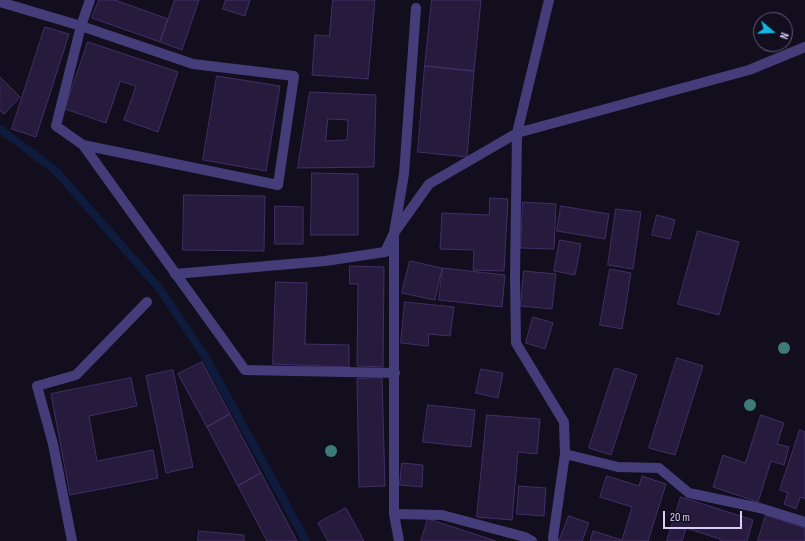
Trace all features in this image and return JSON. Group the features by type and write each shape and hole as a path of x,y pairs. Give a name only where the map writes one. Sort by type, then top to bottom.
{"street":[{"path":"90,0 81,26 56,126 83,145 245,370 395,373"},
{"path":"549,0 517,133 515,276 516,343 564,422 565,454 553,538 554,541"},
{"path":"0,2 81,26 193,64 294,76 278,185 83,145"},
{"path":"399,541 394,514 394,233 404,174 416,8"},
{"path":"175,274 325,261 385,252 394,233 428,184 517,133 748,70 805,47"},
{"path":"72,541 53,444 37,386 76,375 147,302"},
{"path":"565,454 618,467 658,468 689,493 760,508 805,522"},
{"path":"394,514 442,516 526,537 532,541"}],"building":[{"path":"99,0 115,0 168,19 160,42 92,18"},
{"path":"175,0 199,0 182,50 160,42"},
{"path":"226,0 250,0 245,16 223,9"},
{"path":"333,0 375,0 368,79 312,75 315,35 329,36"},
{"path":"432,0 481,0 474,71 425,66"},
{"path":"45,27 69,34 36,137 12,129"},
{"path":"88,42 178,72 158,132 124,120 136,86 120,81 106,123 65,109"},
{"path":"425,66 474,71 467,157 418,152"},
{"path":"217,76 280,86 266,171 203,160"},
{"path":"0,77 20,97 4,114 0,111"},
{"path":"310,92 376,95 374,167 298,168","holes":["328,119 348,120 347,140 326,141"]},
{"path":"312,173 358,174 358,235 311,235"},
{"path":"184,195 265,196 264,251 183,250"},
{"path":"490,198 508,199 504,271 473,270 474,250 440,249 442,213 489,215"},
{"path":"523,202 556,204 554,249 521,248"},
{"path":"275,206 303,207 303,244 275,244"},
{"path":"561,206 609,214 605,239 557,231"},
{"path":"616,209 641,212 633,269 608,265"},
{"path":"657,215 675,220 670,239 652,235"},
{"path":"698,231 739,242 719,315 678,304"},
{"path":"560,240 581,244 575,275 554,271"},
{"path":"410,261 442,268 435,300 402,293"},
{"path":"350,266 384,267 383,367 357,366 358,284 350,284"},
{"path":"443,268 505,275 502,307 439,300"},
{"path":"610,269 631,273 622,329 600,325"},
{"path":"524,271 556,274 552,309 521,306"},
{"path":"276,282 307,283 305,344 349,345 349,367 273,364"},
{"path":"405,302 454,307 450,336 429,334 428,346 401,343"},
{"path":"533,317 553,323 545,349 526,343"},
{"path":"677,358 703,366 675,455 649,448"},
{"path":"202,362 230,414 207,427 178,374"},
{"path":"615,368 637,375 611,455 589,448"},
{"path":"481,369 503,373 498,398 476,393"},
{"path":"173,370 193,467 166,473 146,376"},
{"path":"131,378 137,406 89,416 97,461 153,450 158,478 70,495 51,394"},
{"path":"382,378 385,486 359,487 357,379"},
{"path":"428,405 475,410 471,447 423,442"},
{"path":"230,414 261,473 238,486 207,427"},
{"path":"487,415 540,419 537,454 518,452 512,520 477,517"},
{"path":"761,415 784,423 777,444 789,447 784,465 771,461 758,502 713,487 723,455 745,463"},
{"path":"800,430 805,432 805,499 800,497 796,509 784,504 788,493 780,490"},
{"path":"402,463 423,465 422,487 400,485"},
{"path":"261,473 297,541 267,541 238,486"},
{"path":"607,476 639,486 642,476 666,484 648,541 590,541 593,531 622,540 632,507 600,497"},
{"path":"519,486 546,488 544,516 517,514"},
{"path":"681,497 753,520 747,541 720,541 720,539 686,528 682,541 667,541"},
{"path":"346,508 364,541 328,541 318,523"},
{"path":"766,515 805,528 805,541 758,541"},
{"path":"569,516 589,523 582,541 559,541"},
{"path":"428,519 496,541 421,541"},
{"path":"199,531 244,535 244,541 198,541"}],"waterway":[{"path":"0,129 56,171 159,288 205,356 306,541"}]}
